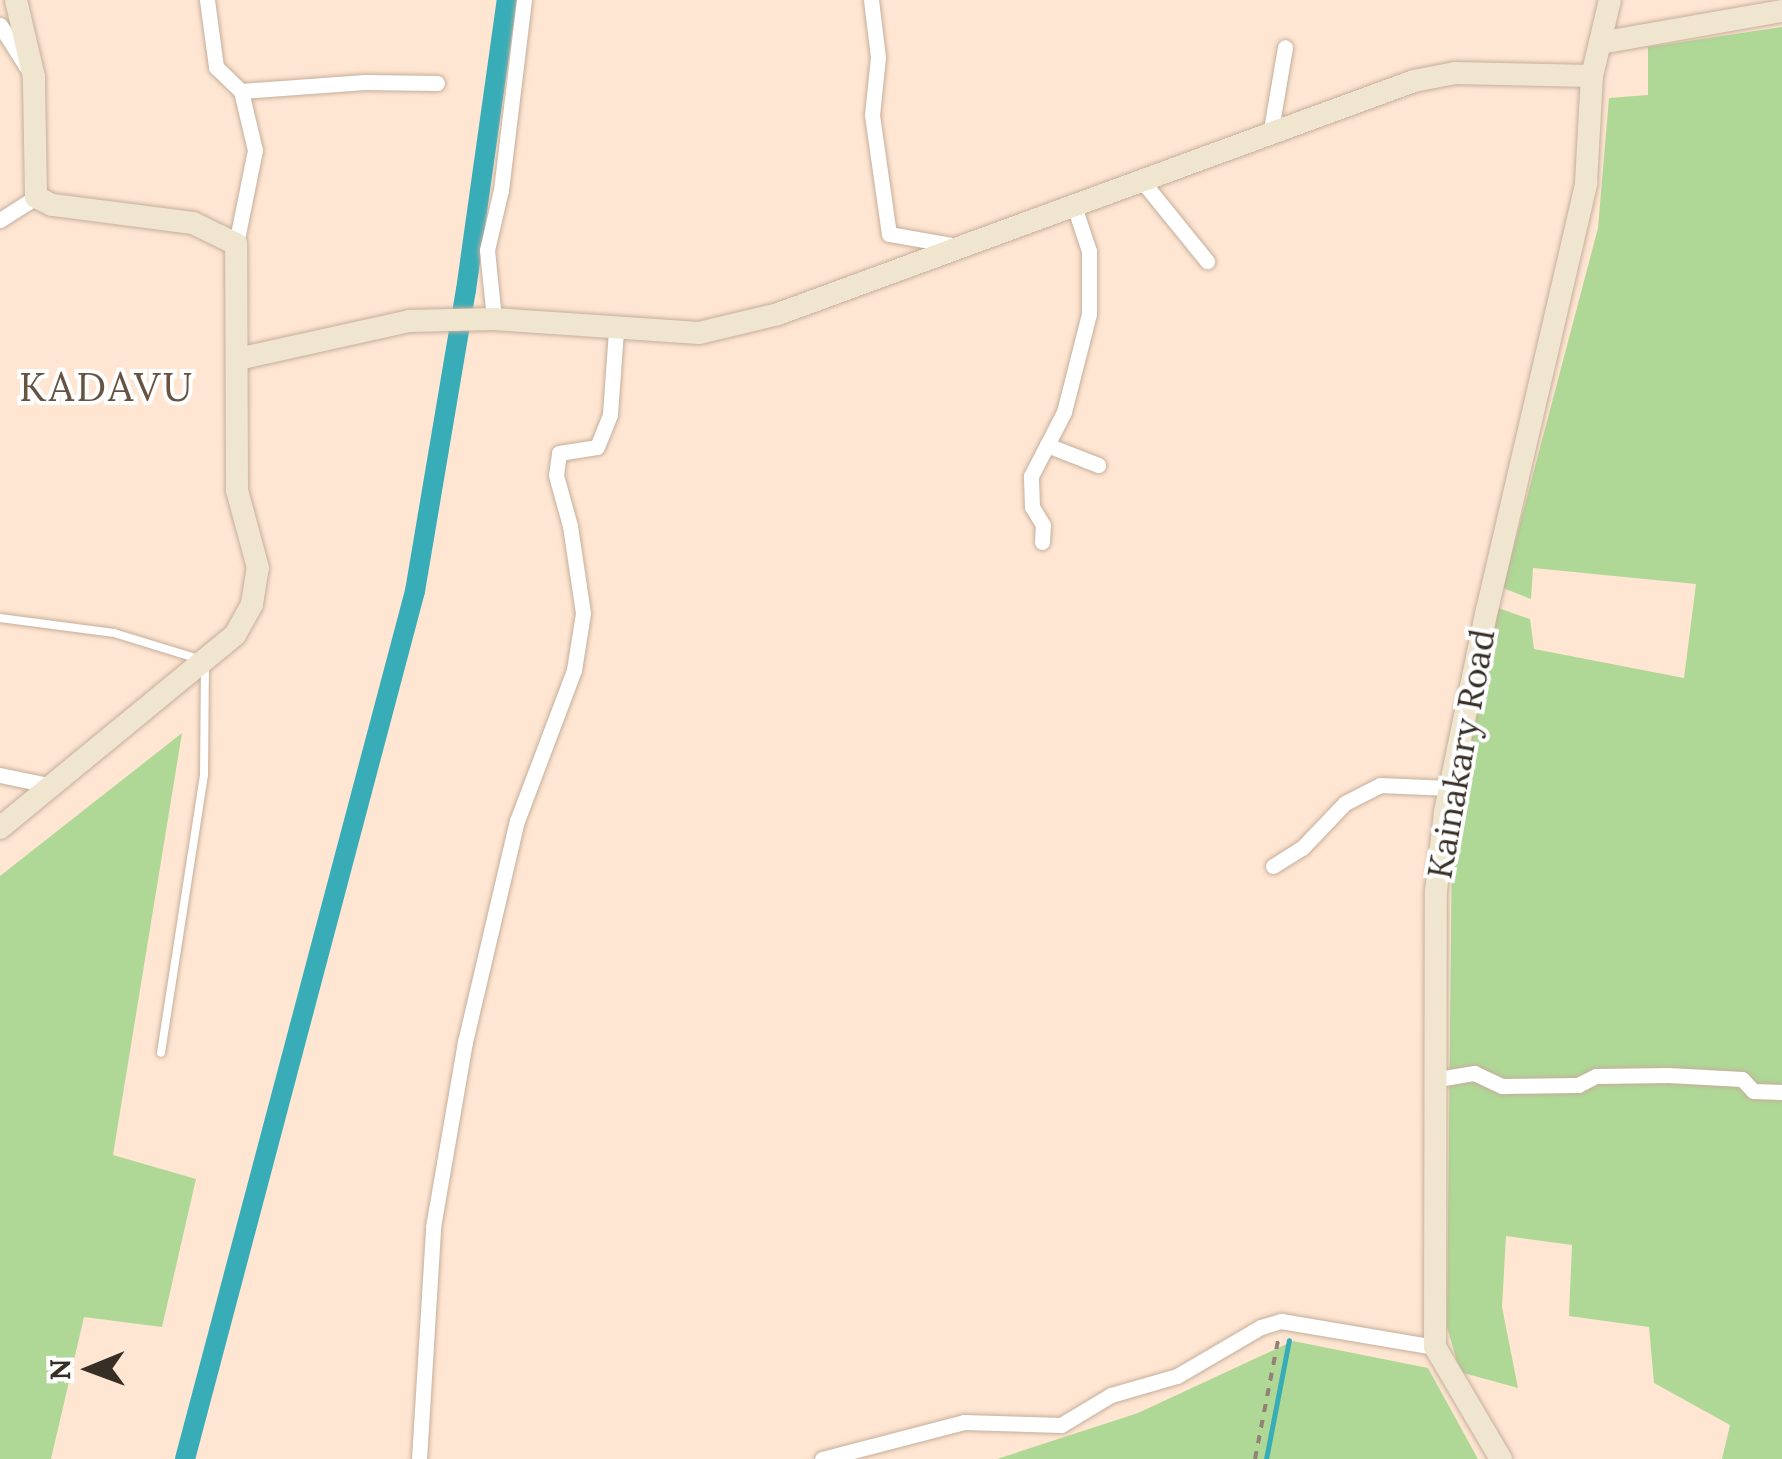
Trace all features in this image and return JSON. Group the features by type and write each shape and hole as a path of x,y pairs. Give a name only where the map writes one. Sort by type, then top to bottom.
{"main road":[{"path":"0,828 235,635 252,604 258,568 238,490 236,244 193,223 52,205 36,197 34,77 16,0"},
{"name":"Kainakary Road","path":"1435,1348 1432,1080 1436,891 1450,788 1586,183 1592,76 1610,0"},
{"path":"1600,44 1782,11"},
{"path":"238,358 409,321 487,319 698,333 778,314 1414,82 1455,73 1592,76"},
{"path":"1435,1348 1501,1459"}],"street":[{"path":"208,0 216,67 241,92 254,150 236,244"},
{"path":"487,319 487,250 501,190 524,0"},
{"path":"871,0 878,56 872,115 889,234 966,248"},
{"path":"0,25 34,77"},
{"path":"1270,135 1285,46"},
{"path":"241,92 365,82 437,83"},
{"path":"1143,182 1206,262"},
{"path":"0,220 36,197"},
{"path":"1042,542 1043,526 1032,507 1034,464 1064,412 1089,314 1089,251 1074,208"},
{"path":"420,1459 434,1227 465,1042 517,821 574,670 583,613 570,526 556,476 559,453 597,447 610,414 616,330"},
{"path":"1047,445 1098,464"},
{"path":"0,775 52,786"},
{"path":"1274,866 1302,848 1345,803 1380,784 1450,788"},
{"path":"1432,1080 1474,1073 1502,1086 1566,1086 1587,1084 1596,1076 1668,1075 1742,1079 1753,1091 1782,1092"},
{"path":"822,1459 964,1422 1062,1425 1112,1395 1177,1376 1261,1327 1281,1321 1435,1348"}],"lane":[{"path":"0,618 114,632 204,661 204,776 161,1053"}],"path":[{"path":"1255,1459 1281,1321"}],"green space":[{"path":"1782,27 1782,1459 1722,1459 1730,1425 1654,1383 1649,1327 1569,1316 1572,1245 1506,1236 1502,1307 1518,1388 1460,1372 1447,1327 1452,837 1498,608 1530,619 1534,649 1684,678 1696,584 1533,568 1531,599 1503,588 1598,228 1609,98 1648,95 1648,47"},
{"path":"182,733 113,1155 196,1179 162,1327 84,1317 51,1459 0,1459 0,876"},
{"path":"1293,1341 1428,1368 1478,1459 997,1459 1138,1413"}],"waterway":[{"path":"185,1459 415,591 466,290 507,0"},
{"path":"1266,1459 1289,1340"}],"district":[{"name":"KADAVU","path":"107,387"}]}
